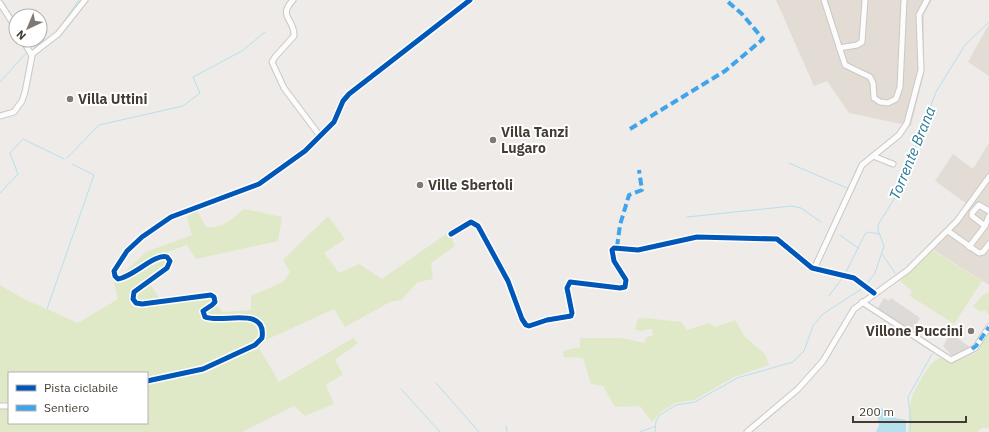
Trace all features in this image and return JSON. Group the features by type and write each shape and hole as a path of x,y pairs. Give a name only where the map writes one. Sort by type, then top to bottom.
{"street":[{"path":"32,54 58,34 85,0"},
{"path":"293,0 286,11 294,36 272,62 284,88 320,136"},
{"path":"148,380 202,369 255,345 262,338 260,324 252,318 219,319 205,317 203,311 212,306 215,302 214,297 211,295 142,304 134,301 134,292 168,267 170,261 165,256 158,258 121,278 116,277 114,271 127,251 159,224 175,215 259,184 305,151 335,119 343,101 350,94 395,57 470,0"},
{"path":"824,0 830,15 842,60 846,67 865,74 871,78 873,95 876,99 886,103 893,102 898,96 900,87 904,0"},
{"path":"839,48 858,45 862,42 865,0"},
{"path":"814,269 862,165 899,135 908,120 921,70 920,15 927,0"},
{"path":"0,3 8,16"},
{"path":"0,116 14,112 22,101 32,54 29,48"},
{"path":"873,156 893,164"},
{"path":"747,432 789,398 816,370 826,356 848,315 874,293 908,270 948,231 971,205 989,177"},
{"path":"985,226 973,216 972,213 979,205 989,211"},
{"path":"969,247 985,226 989,216"},
{"path":"451,234 471,222 478,226 508,281 522,318 528,326 547,320 568,318 572,314 567,288 570,282 622,288 626,286 626,279 613,259 612,251 614,248 638,250 697,237 783,238 793,251 814,269 846,275 862,283 874,293"},
{"path":"948,231 969,247 981,253 989,244"},
{"path":"862,302 950,360 961,356 976,346 989,327"}],"shaded area":[{"path":"776,0 932,0 924,14 924,74 911,126 849,113 827,81 814,86"},
{"path":"989,24 989,76 968,62"},
{"path":"989,143 989,285 927,246 955,219 967,204 935,181 953,154 973,169"},
{"path":"884,298 889,301 891,298 920,318 911,333 877,309"},
{"path":"951,333 971,348 952,356 943,346"}],"green space":[{"path":"244,209 282,217 278,241 196,259 187,245 167,252 175,261 170,270 150,284 160,299 208,297 223,312 251,310 251,296 283,282 290,272 283,260 328,216 345,239 324,253 339,273 359,264 382,279 449,232 455,246 431,263 433,279 418,282 401,300 390,302 345,327 334,309 266,340 259,348 279,382 353,338 358,343 335,360 343,374 326,385 334,404 305,416 294,406 242,432 0,432 0,285 22,298 78,323 118,299 114,282 146,252 192,235 187,218 190,212 197,210 206,227 222,225 231,220"},
{"path":"932,250 982,281 954,324 910,296 912,291 900,281"},
{"path":"989,292 989,315 985,310 980,312 973,306 983,295"},
{"path":"646,318 681,322 687,330 709,323 716,327 735,320 745,337 765,354 769,365 734,377 694,400 675,403 661,412 652,422 640,406 615,407 603,386 591,384 583,358 564,357 563,351 580,347 580,338 622,338 645,343 645,338 653,335 652,329 640,331 635,329 638,319"},
{"name":"Villone Puccini","path":"989,331 989,428 981,428 978,432 908,432 909,412 912,396 927,369 940,358 951,363 977,352"}],"water":[{"path":"882,408 896,418 906,420 906,432 876,432 879,425 877,414"}],"waterway":[{"path":"63,23 79,0"},
{"name":"Torrente Brana","path":"866,285 875,273 884,246 878,230 878,225 899,191 936,92 965,45 989,22"},
{"path":"67,158 99,125 183,106 200,93 193,77 242,51 265,32"},
{"path":"0,82 27,52"},
{"path":"0,193 18,174 10,153 23,139 64,159"},
{"path":"789,163 849,189"},
{"path":"47,309 94,175 72,164"},
{"path":"687,217 792,206 801,208 821,222"},
{"path":"846,272 865,234 869,232 879,234"},
{"path":"840,235 858,248"},
{"path":"882,254 895,273"},
{"path":"829,296 843,277"},
{"name":"Torrente Brana","path":"655,432 656,421 660,415 676,405 695,402 737,378 793,362 804,351 813,326 823,314 863,288"},
{"path":"910,432 911,421 908,397 932,354"},
{"path":"436,383 479,432"},
{"path":"401,389 440,432"},
{"path":"506,426 507,432"},
{"path":"640,432 656,426"}],"marked path":[{"path":"630,129 725,71 763,39 742,14 726,0"},
{"path":"617,247 620,225 629,195 642,190 639,170"},
{"path":"972,349 976,346 989,327"}],"cycle path":[{"path":"148,381 203,369 255,345 262,338 262,328 258,322 251,319 213,319 205,317 203,311 215,302 214,297 211,295 142,304 136,303 133,299 134,292 167,268 170,261 167,257 156,258 130,274 118,279 115,276 114,271 127,251 142,237 171,217 259,184 305,151 334,122 343,101 349,94 470,0"},
{"path":"451,234 471,222 478,226 508,281 522,319 526,325 529,326 547,320 571,316 572,313 567,288 570,282 620,288 625,287 626,280 614,261 612,250 614,248 638,250 697,237 777,239 812,268 854,278 874,293"}],"place":[{"name":"Villa Uttini","path":"70,99"},
{"name":"Villa Tanzi Lugaro","path":"493,140"},
{"name":"Ville Sbertoli","path":"420,185"},
{"name":"Villone Puccini","path":"971,331"}]}
